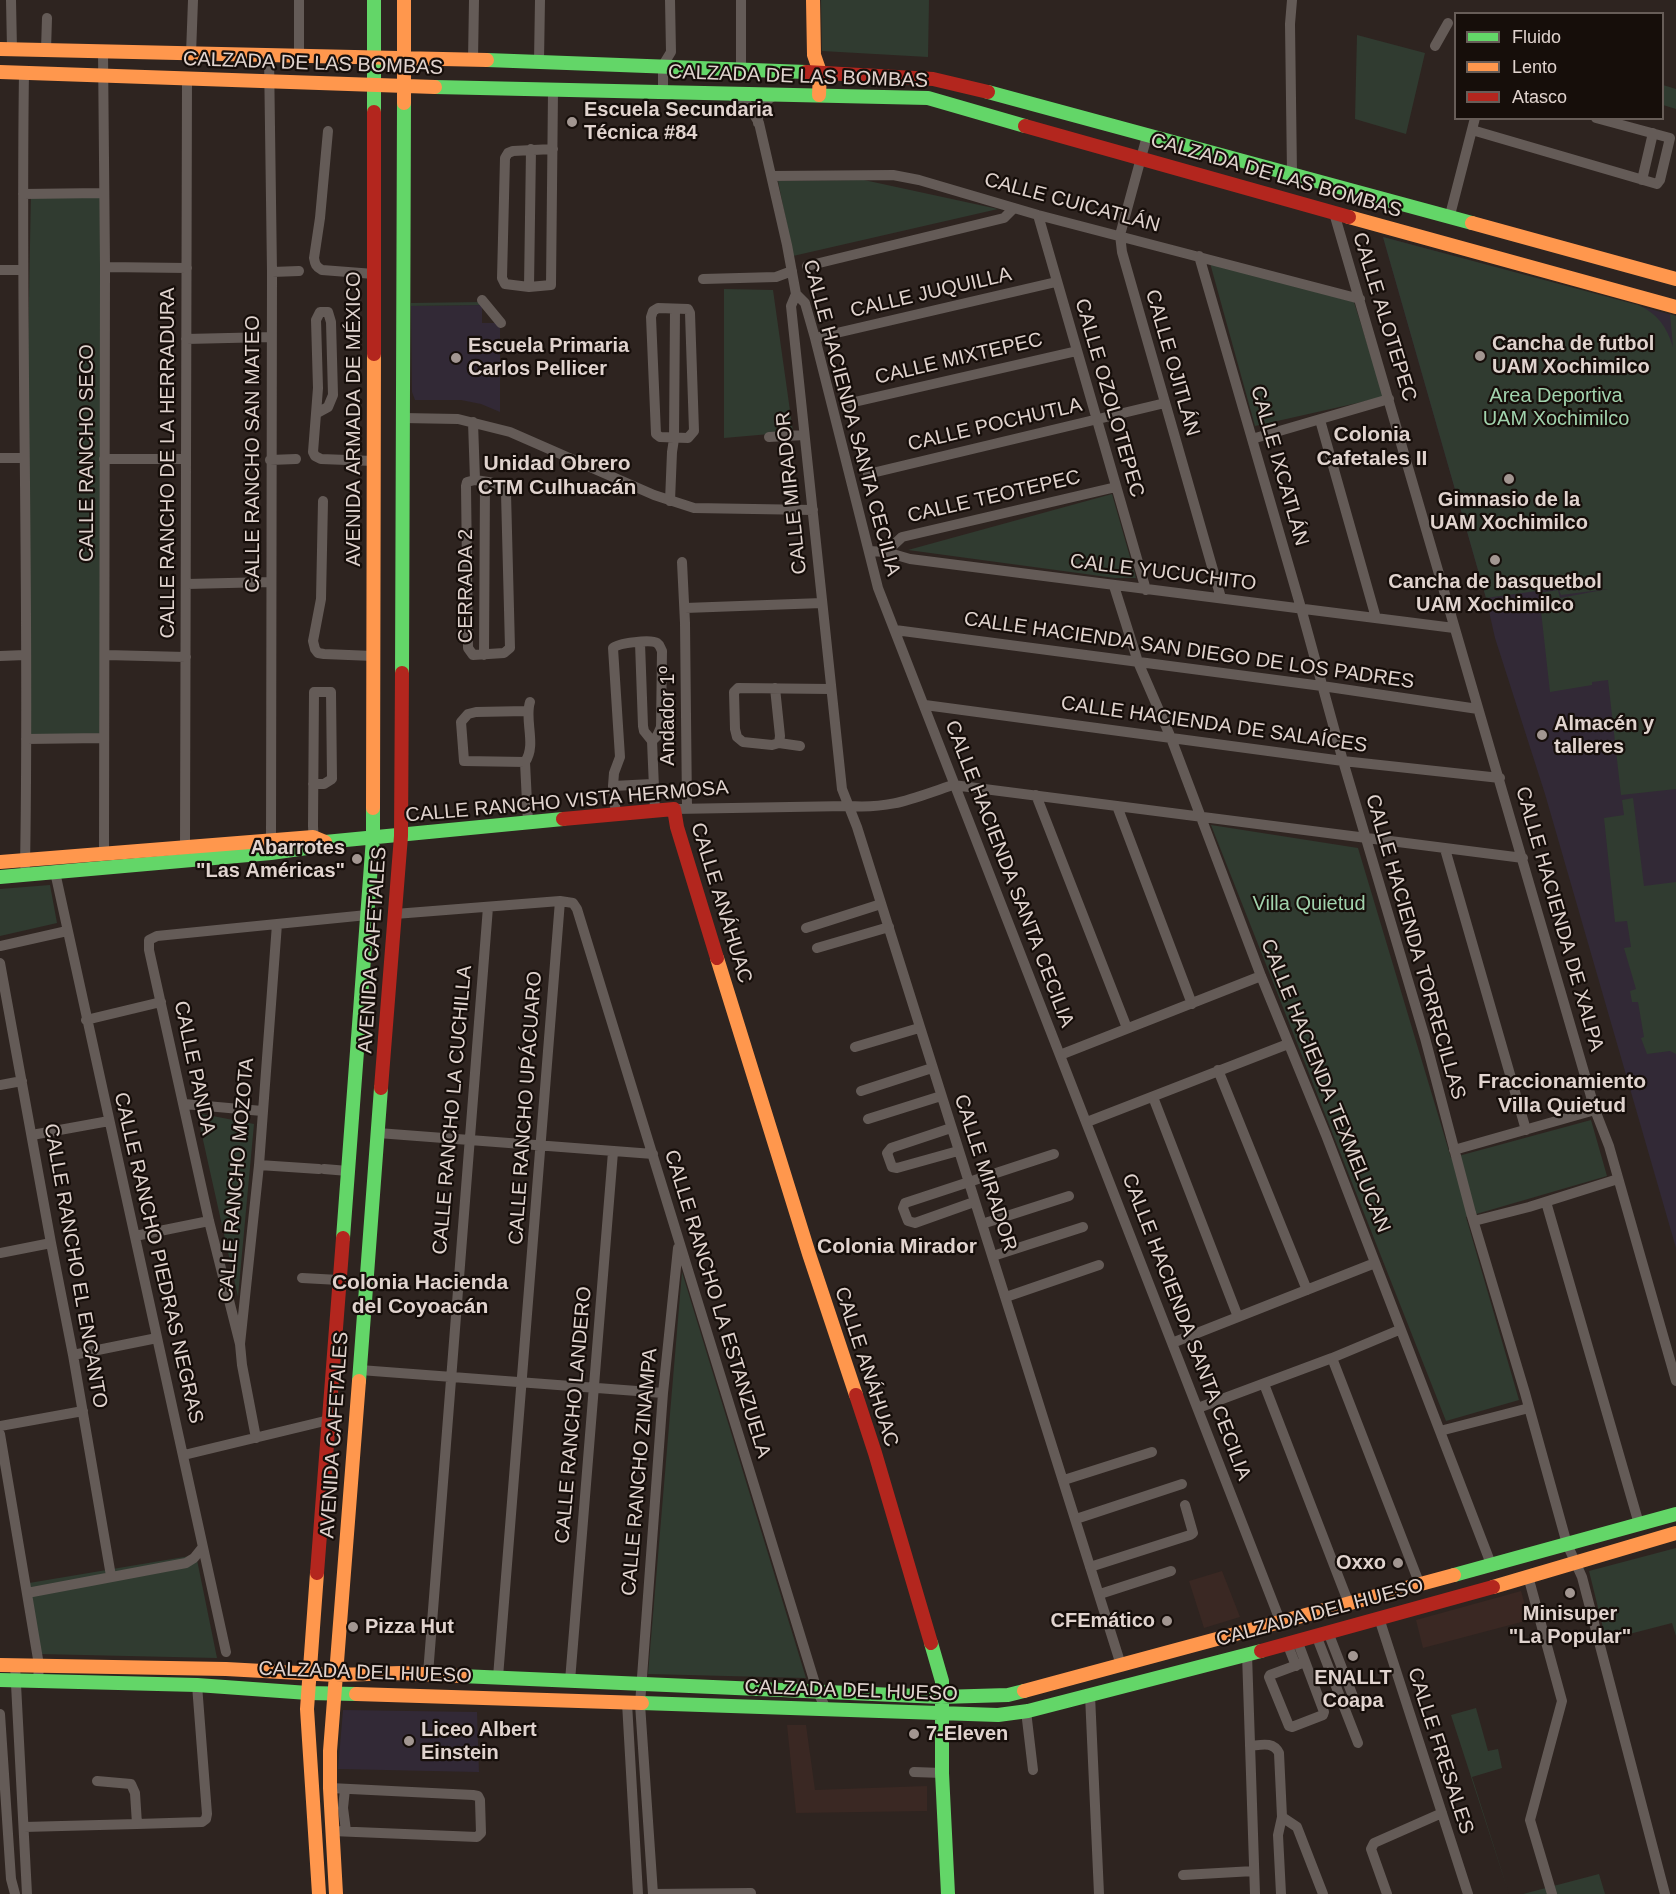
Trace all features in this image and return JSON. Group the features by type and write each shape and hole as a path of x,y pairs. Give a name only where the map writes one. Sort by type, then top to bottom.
{"main road":[{"name":"AVENIDA ARMADA DE MÉXICO","path":"373,838 374,0"},
{"path":"401,836 404,0"},
{"path":"813,0 814,55 819,72 819,95"},
{"name":"CALZADA DE LAS BOMBAS","path":"6,49 663,65 933,79 1450,215 1676,279"},
{"name":"CALZADA DE LAS BOMBAS","path":"0,72 553,91 928,98 1676,307"},
{"path":"886,75 886,96"},
{"name":"CALLE RANCHO VISTA HERMOSA","path":"0,877 144,865 318,842 680,809"},
{"name":"CALLE ANÁHUAC","path":"680,809 678,827 722,974 892,1510 942,1681 942,1773 948,1894"},
{"name":"AVENIDA CAFETALES","path":"336,1894 340,1831 338,1788 330,1751 401,836"},
{"name":"AVENIDA CAFETALES","path":"319,1894 307,1709 373,838"},
{"name":"CALLE RANCHO VISTA HERMOSA","path":"0,862 185,847 271,847"},
{"path":"144,851 144,865"},
{"name":"CALZADA DEL HUESO","path":"0,1665 226,1669 336,1675 428,1674 941,1697 1008,1695 1281,1623 1676,1514"},
{"name":"CALZADA DEL HUESO","path":"0,1680 197,1685 334,1694 998,1715 1026,1711 1292,1642 1676,1533"}],"street":[{"path":"6,49 10,0"},
{"path":"191,54 193,0"},
{"path":"299,0 299,56"},
{"path":"473,60 474,0"},
{"path":"539,61 540,0"},
{"path":"663,93 663,65 671,52 670,0"},
{"path":"741,0 741,70"},
{"path":"1292,0 1290,24 1292,174"},
{"path":"46,50 47,18"},
{"path":"1435,46 1448,23"},
{"name":"CALLE RANCHO SECO","path":"103,51 106,655 103,738 104,854"},
{"name":"CALLE RANCHO SAN MATEO","path":"269,56 272,272 270,337 271,847"},
{"path":"24,73 22,270 25,875"},
{"name":"CALLE RANCHO DE LA HERRADURA","path":"185,847 187,79"},
{"path":"553,91 553,149 551,285 529,287 505,284 502,278 505,158 513,151 553,149"},
{"name":"CALLE HACIENDA SANTA CECILIA","path":"728,94 749,106 759,123 796,294 805,303 815,338 878,588 925,705 953,784 1088,1122 1281,1623"},
{"path":"759,123 761,107 768,99 776,95"},
{"path":"1450,215 1474,120"},
{"path":"1472,130 1657,184 1670,138 1604,120"},
{"path":"328,131 314,258 317,268 327,271 374,274"},
{"path":"1642,180 1653,133"},
{"name":"CALLE OJITLÁN","path":"1147,136 1120,235 1122,252 1221,598"},
{"path":"529,287 531,149"},
{"name":"CALLE CUICATLÁN","path":"772,176 893,175 920,180 1038,215 1359,299"},
{"path":"23,194 103,193"},
{"path":"807,266 1004,218 1014,208"},
{"name":"CALLE ALOTEPEC","path":"1334,213 1478,709"},
{"name":"CALLE OZOLOTEPEC","path":"1038,215 1146,590"},
{"name":"CALLE IXCATLÁN","path":"1199,256 1322,686"},
{"path":"105,267 187,268"},
{"path":"0,270 22,270"},
{"path":"272,272 299,271"},
{"path":"703,279 776,277 792,271"},
{"name":"CALLE JUQUILLA","path":"815,338 1056,282"},
{"name":"CALLE MIRADOR","path":"796,294 791,306 842,789 857,827 889,927 1121,1665"},
{"path":"482,300 501,323"},
{"path":"657,308 688,309 690,313 694,431 688,438 674,439 660,437 656,434 651,317 657,308"},
{"path":"670,501 674,439 675,309"},
{"path":"317,413 328,407 333,395 331,322 328,312 320,312 316,320 317,413 312,448 315,456 321,459 374,462"},
{"path":"186,339 270,337"},
{"name":"CALLE MIXTEPEC","path":"850,403 1077,351"},
{"path":"1252,439 1389,399"},
{"name":"CALLE POCHUTLA","path":"868,474 1165,403"},
{"path":"403,418 458,419 510,432 670,501 694,508 813,510"},
{"path":"1320,420 1376,618"},
{"path":"472,422 475,483 468,648 473,655 504,653 510,648 506,493 501,485 475,483"},
{"path":"769,437 804,435"},
{"path":"0,458 24,458"},
{"path":"104,459 185,459"},
{"path":"270,460 296,459"},
{"name":"CERRADA 2","path":"475,483 484,655"},
{"name":"CALLE TEOTEPEC","path":"886,552 902,537 1116,487"},
{"path":"322,501 321,599 313,641 315,649 324,654 373,656"},
{"name":"CALLE YUCUCHITO","path":"869,550 886,552 910,560 1454,628"},
{"name":"Andador 1º","path":"680,809 685,623 682,562"},
{"path":"187,584 270,582"},
{"name":"CALLE HACIENDA TEXMELUCAN","path":"1114,586 1138,662 1171,738 1261,976 1326,1135 1399,1330 1491,1564"},
{"path":"685,608 822,603"},
{"name":"CALLE HACIENDA SAN DIEGO DE LOS PADRES","path":"895,630 1322,686 1478,709"},
{"path":"616,815 613,786 614,773 620,757 614,648 619,644 654,641 662,651 661,727 652,741"},
{"path":"640,643 643,726 652,741 652,784 655,811"},
{"path":"0,656 25,655"},
{"path":"106,655 186,657"},
{"name":"CALLE HACIENDA TORRECILLAS","path":"1322,686 1342,761 1367,838 1425,1038 1454,1150 1567,1544 1582,1577 1665,1894"},
{"path":"800,746 743,742 737,738 734,692 738,688 830,689"},
{"path":"775,688 779,743"},
{"path":"313,784 324,784 332,779 331,692 314,692 313,784 318,842"},
{"name":"CALLE HACIENDA DE SALAÍCES","path":"925,705 1342,761 1500,778"},
{"path":"525,762 464,761 461,722 468,714 476,712 528,707 529,749 525,762 528,823"},
{"name":"CALLE HACIENDA DE XALPA","path":"1478,709 1595,1110 1609,1146 1676,1381"},
{"path":"26,739 103,738"},
{"path":"613,786 652,784"},
{"path":"953,784 1523,858"},
{"name":"CALLE RANCHO VISTA HERMOSA","path":"680,809 848,806 870,808 894,805 953,784"},
{"path":"1036,795 1127,1028"},
{"path":"1116,806 1192,1004"},
{"path":"1445,849 1526,1130"},
{"name":"CALLE RANCHO PIEDRAS NEGRAS","path":"55,872 226,1652"},
{"path":"395,914 560,901"},
{"name":"CALLE RANCHO LA ESTANZUELA","path":"560,901 573,903 577,909 817,1690 826,1709"},
{"name":"CALLE RANCHO UPÁCUARO","path":"498,1677 560,901"},
{"path":"806,928 881,904"},
{"name":"CALLE RANCHO LA CUCHILLA","path":"428,1674 488,907"},
{"path":"277,924 367,915"},
{"name":"CALLE PANDA","path":"240,1344 209,1221 148,945 149,940 157,936 277,924"},
{"name":"CALLE RANCHO MOZOTA","path":"256,1438 240,1344 258,1165 277,924"},
{"path":"817,948 889,927"},
{"path":"0,946 67,931"},
{"name":"CALLE RANCHO EL ENCANTO","path":"0,963 51,1243 74,1355 111,1576"},
{"path":"1060,1055 1261,976"},
{"path":"86,1020 161,1002"},
{"path":"855,1047 919,1028"},
{"path":"1088,1122 1288,1044"},
{"path":"861,1091 932,1068"},
{"path":"1218,1070 1307,1290"},
{"path":"0,1085 22,1081"},
{"path":"868,1119 941,1096"},
{"path":"1153,1097 1238,1317"},
{"path":"184,1104 262,1111"},
{"path":"1454,1150 1595,1110"},
{"path":"32,1135 109,1121"},
{"path":"951,1128 891,1148 887,1153 892,1167 897,1168 958,1152"},
{"path":"378,1133 653,1154"},
{"name":"CALLE RANCHO LANDERO","path":"570,1681 613,1152"},
{"path":"974,1202 915,1223 908,1221 903,1208 905,1203 1054,1154"},
{"path":"258,1165 348,1171"},
{"path":"1474,1221 1546,1202 1618,1179"},
{"path":"982,1224 1069,1196"},
{"path":"1546,1202 1639,1524"},
{"path":"135,1236 209,1221"},
{"path":"993,1256 1083,1227"},
{"path":"0,1253 51,1243"},
{"name":"CALLE RANCHO ZINAMPA","path":"633,1703 641,1684 663,1393 679,1244"},
{"path":"1172,1343 1375,1263"},
{"path":"1006,1297 1099,1265"},
{"path":"302,1278 339,1280"},
{"path":"1198,1408 1332,1358 1399,1330"},
{"path":"74,1355 157,1338"},
{"path":"1332,1358 1420,1585"},
{"path":"360,1370 663,1393"},
{"path":"1264,1384 1349,1604"},
{"path":"1440,1431 1529,1408"},
{"path":"0,1426 83,1411"},
{"path":"184,1455 329,1420"},
{"path":"0,1434 39,1665 39,1681"},
{"path":"1064,1480 1152,1452"},
{"path":"1076,1519 1182,1484"},
{"path":"1090,1567 1190,1535 1193,1533 1185,1505"},
{"path":"27,1593 186,1563 194,1558 202,1548"},
{"path":"1100,1594 1171,1571"},
{"path":"1528,1576 1562,1701 1530,1820 1552,1894"},
{"name":"CALLE FRESALES","path":"1378,1618 1468,1894"},
{"path":"1322,1633 1354,1699"},
{"path":"1322,1633 1358,1743"},
{"path":"1292,1642 1324,1713 1292,1727 1289,1726 1269,1677 1300,1664"},
{"path":"1246,1654 1255,1894"},
{"path":"15,1665 27,1894"},
{"path":"24,1827 202,1822 206,1819 197,1685"},
{"path":"1090,1695 1099,1894"},
{"path":"633,1703 644,1756 653,1894 751,1893"},
{"path":"633,1703 630,1757 638,1894"},
{"path":"1026,1711 1033,1770"},
{"path":"0,1714 11,1879 15,1894"},
{"path":"1250,1746 1271,1745 1278,1751 1282,1817 1278,1835 1281,1894"},
{"path":"630,1757 644,1756"},
{"path":"914,1772 942,1773"},
{"path":"97,1781 130,1784 134,1788 137,1824"},
{"path":"338,1788 478,1796 481,1833 477,1837 340,1831"},
{"path":"1387,1894 1372,1856 1371,1849 1374,1843 1442,1813"},
{"path":"1282,1817 1296,1827 1323,1894"},
{"path":"1183,1875 1254,1871"}],"shaded area":[{"path":"1383,237 1676,316 1676,1248 1545,794 1495,638 1486,598"},
{"name":"Escuela Primaria Carlos Pellicer","path":"482,305 482,323 500,323 500,412 481,404 461,400 415,400 412,392 411,306"},
{"path":"1222,1571 1240,1617 1204,1628 1189,1581"},
{"path":"1521,1591 1529,1620 1423,1648 1416,1620"},
{"name":"Liceo Albert Einstein","path":"343,1710 477,1712 479,1772 338,1769"},
{"path":"787,1725 806,1725 815,1790 927,1786 927,1811 796,1813"}],"green space":[{"path":"821,0 929,0 928,57 822,51"},
{"path":"1357,35 1425,53 1406,134 1355,119"},
{"path":"1664,85 1676,89 1676,109 1664,105"},
{"path":"864,180 998,209 793,256 778,181"},
{"path":"101,190 102,738 30,734 26,458 31,191"},
{"name":"Area Deportiva UAM Xochimilco","path":"1383,237 1638,305 1651,312 1660,322 1668,333 1673,347 1670,314 1676,316 1676,789 1621,795 1608,680 1550,692 1539,593 1558,590 1560,598 1608,589 1561,595 1558,588 1486,598"},
{"path":"1210,263 1354,302 1384,397 1255,426"},
{"path":"724,289 773,290 793,432 724,438"},
{"path":"482,302 482,305 411,306 411,303"},
{"path":"1112,494 1136,578 1115,578 908,550"},
{"path":"1633,798 1644,886 1676,882 1676,1054 1670,1051 1647,1054 1641,1038 1644,1037 1638,1002 1632,1002 1630,991 1636,989 1624,948 1631,947 1627,921 1615,922 1604,818 1624,815 1622,800"},
{"name":"Villa Quietud","path":"1211,825 1358,848 1451,1158 1591,1120 1607,1176 1466,1217 1519,1400 1446,1421"},
{"path":"50,885 57,923 0,936 0,889"},
{"path":"197,1113 254,1124 238,1297"},
{"path":"682,1272 806,1678 648,1674"},
{"path":"1676,1548 1676,1636 1672,1623 1606,1640 1589,1571"},
{"path":"196,1555 217,1658 39,1654 29,1583"},
{"path":"1476,1708 1488,1751 1498,1749 1502,1768 1472,1777 1509,1894 1451,1715"},
{"path":"1599,1874 1605,1894 1523,1894"}],"traffic: fast":[{"path":"374,0 374,112"},
{"path":"487,60 806,72"},
{"path":"435,87 928,98 1025,126"},
{"path":"988,92 1472,223"},
{"path":"402,673 404,103"},
{"path":"343,1238 373,838 373,808"},
{"path":"0,877 271,853 314,847 325,842 563,819"},
{"path":"359,1381 381,1088"},
{"path":"1454,1575 1676,1514"},
{"path":"931,1643 942,1681 942,1773 948,1894"},
{"path":"642,1703 998,1715 1028,1711 1261,1651"},
{"path":"461,1676 941,1697 1008,1695 1024,1691"},
{"path":"0,1680 197,1685 356,1694"}],"traffic: slow":[{"path":"404,0 404,103"},
{"path":"813,0 814,55 820,72 819,95"},
{"path":"0,49 487,60"},
{"path":"0,72 435,87"},
{"path":"1349,217 1676,307"},
{"path":"1472,223 1676,279"},
{"path":"373,808 374,354"},
{"path":"0,862 313,837 325,842"},
{"path":"717,958 809,1254 856,1395"},
{"path":"336,1894 330,1751 359,1381"},
{"path":"1493,1587 1676,1533"},
{"path":"317,1573 307,1709 319,1894"},
{"path":"1024,1691 1454,1575"},
{"path":"0,1665 226,1669 336,1675 401,1673 461,1676"},
{"path":"356,1694 642,1703"}],"traffic: jam":[{"path":"806,72 933,79 988,92"},
{"path":"374,112 374,354"},
{"path":"1025,126 1349,217"},
{"path":"381,1088 401,836 402,673"},
{"path":"563,819 674,809 677,827 717,958"},
{"path":"317,1573 343,1238"},
{"path":"856,1395 931,1643"},
{"path":"1261,1651 1493,1587"}],"place":[{"name":"Escuela Secundaria Técnica #84","path":"572,122"},
{"name":"Cancha de futbol UAM Xochimilco","path":"1480,356"},
{"name":"Escuela Primaria Carlos Pellicer","path":"456,358"},
{"name":"Gimnasio de la UAM Xochimilco","path":"1509,479"},
{"name":"Cancha de basquetbol UAM Xochimilco","path":"1495,560"},
{"name":"Almacén y talleres","path":"1542,735"},
{"name":"Abarrotes \"Las Américas\"","path":"357,859"},
{"name":"Oxxo","path":"1398,1563"},
{"name":"Minisuper \"La Popular\"","path":"1570,1593"},
{"name":"CFEmático","path":"1167,1621"},
{"name":"Pizza Hut","path":"353,1627"},
{"name":"ENALLT Coapa","path":"1353,1656"},
{"name":"7-Eleven","path":"914,1734"},
{"name":"Liceo Albert Einstein","path":"409,1741"}],"district":[{"name":"Colonia Cafetales II","path":"1372,447"},
{"name":"Unidad Obrero CTM Culhuacán","path":"557,476"},
{"name":"Fraccionamiento Villa Quietud","path":"1562,1094"},
{"name":"Colonia Mirador","path":"897,1247"},
{"name":"Colonia Hacienda del Coyoacán","path":"420,1295"}]}
